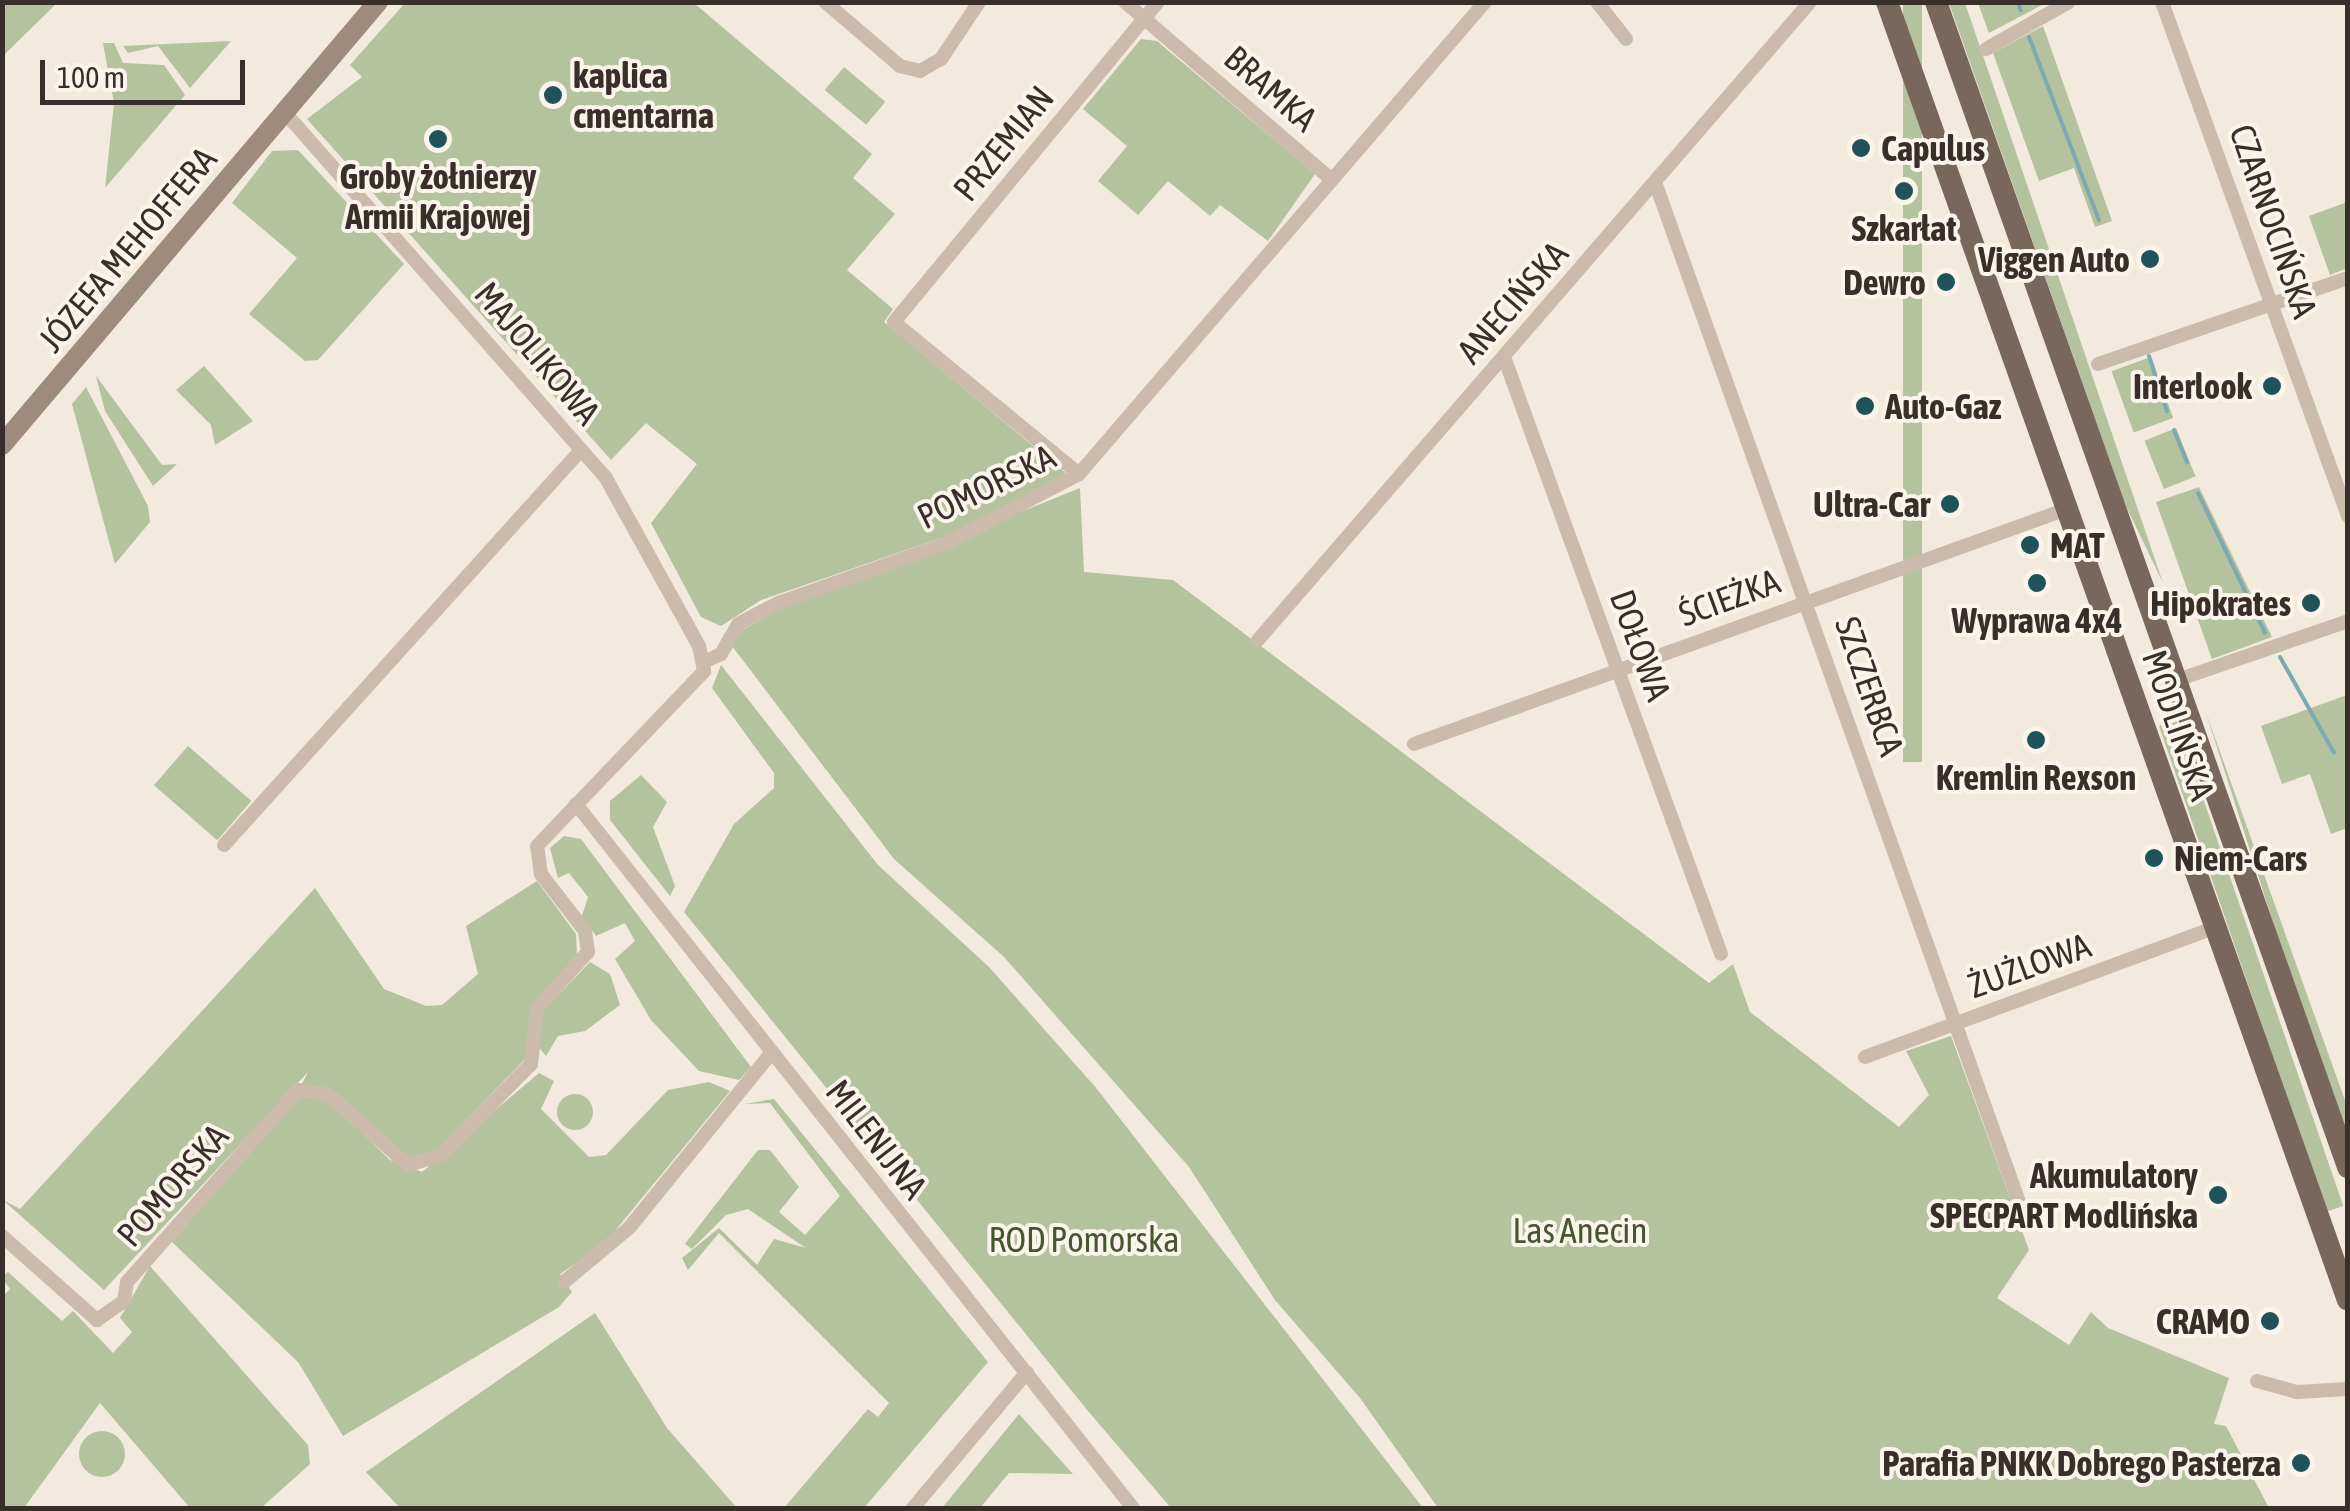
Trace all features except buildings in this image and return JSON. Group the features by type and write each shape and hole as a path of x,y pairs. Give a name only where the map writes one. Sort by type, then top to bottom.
{"main road":[{"name":"MODLIŃSKA","path":"1887,2 2348,1300"},
{"name":"MODLIŃSKA","path":"1936,2 2348,1167"}],"street":[{"name":"JÓZEFA MEHOFFERA","path":"2,445 378,2"},
{"path":"825,2 900,66 920,71 942,59 980,2"},
{"name":"BRAMKA","path":"1125,2 1332,180"},
{"name":"PRZEMIAN","path":"1080,474 894,322 1158,2"},
{"name":"POMORSKA","path":"2,1236 97,1320 124,1301 127,1282 298,1090 328,1094 392,1155 422,1166 531,1064 537,1008 589,944 541,874 537,846 688,693 704,662 721,654 738,624 778,602 947,543 1080,474 1485,2"},
{"path":"1598,2 1626,39"},
{"name":"ANECIŃSKA","path":"1258,640 1810,2"},
{"path":"1986,49 2069,2"},
{"name":"CZARNOCIŃSKA","path":"2162,2 2348,516"},
{"name":"MAJOLIKOWA","path":"284,112 581,450 636,524 704,662"},
{"name":"SZCZERBCA","path":"1655,182 1808,600 2024,1212"},
{"path":"2098,364 2348,278"},
{"name":"DOŁOWA","path":"1504,356 1721,954"},
{"path":"224,846 581,450"},
{"name":"ŚCIEŻKA","path":"1414,744 2067,509"},
{"path":"2177,680 2348,621"},
{"name":"MILENIJNA","path":"576,804 1133,1508"},
{"name":"ŻUŻLOWA","path":"1865,1056 2213,928"},
{"path":"564,1282 629,1228 772,1052"},
{"path":"914,1508 1027,1372"},
{"path":"2257,1380 2296,1392 2348,1388"}],"green space":[{"path":"3,2 57,2 57,3 3,56"},
{"path":"1978,2 2046,3 1989,33"},
{"path":"405,3 694,3 872,154 853,178 895,214 847,270 893,309 884,322 1068,475 967,529 761,600 721,626 701,617 651,523 697,464 646,423 611,460 307,119 362,77 350,65"},
{"path":"1903,3 1922,3 1922,762 1903,762"},
{"path":"1949,3 1965,3 2163,583 2125,504"},
{"path":"2043,26 2112,221 2095,227 2074,168 2039,181 1993,53"},
{"path":"1141,39 1157,41 1315,174 1268,241 1220,205 1210,216 1168,181 1138,215 1098,181 1127,146 1083,109"},
{"path":"231,41 190,88 158,46 128,53 123,46"},
{"path":"103,43 114,43 123,63 164,65 185,95 105,188 114,103"},
{"path":"844,67 885,102 866,125 825,90"},
{"path":"298,150 404,264 318,360 305,361 249,314 297,258 232,203 272,151"},
{"path":"2347,202 2347,268 2330,275 2309,216"},
{"path":"2151,357 2173,418 2134,432 2112,371"},
{"path":"204,366 253,421 215,445 211,425 176,390"},
{"path":"96,376 162,465 177,464 153,486 105,411"},
{"path":"86,387 148,506 150,522 115,564 72,404"},
{"path":"2176,428 2195,476 2164,489 2144,441"},
{"path":"2199,487 2272,637 2212,659 2156,502"},
{"name":"Las Anecin","path":"1080,488 1084,572 1173,580 1709,983 1733,964 1750,1012 1899,1127 1929,1095 1906,1051 1951,1036 2029,1250 1997,1298 2069,1345 2091,1312 2108,1328 2229,1378 2214,1424 2226,1426 2269,1508 1438,1508 1360,1398 1275,1300 1189,1167 1004,957 894,859 732,646 737,633 780,609"},
{"name":"ROD Pomorska","path":"721,665 878,865 989,967 1097,1089 1423,1508 1171,1508 1088,1411 684,912 734,824 774,788 774,773 712,688"},
{"path":"2347,695 2347,828 2331,834 2310,774 2282,784 2261,726"},
{"path":"2205,710 2347,1106 2347,1136 2281,947"},
{"path":"2176,720 2343,1206 2326,1212 2159,726"},
{"path":"188,746 251,801 217,840 154,785"},
{"path":"641,775 667,802 653,827 675,886 670,896 610,820 610,801"},
{"path":"564,836 581,839 751,1067 739,1080 699,1071 651,1020 615,959 635,941 625,923 596,936 582,916 588,897 569,873 558,878 550,848"},
{"path":"537,881 576,934 577,955 534,1003 527,1057 437,1150 410,1158 328,1088 301,1086 308,1072 104,1290 3,1200 20,1209 315,888 384,989 426,1006 442,1005 478,974 466,926"},
{"path":"590,962 610,974 620,1005 585,1031 558,1036 546,1056 537,1045 542,1012"},
{"path":"539,1073 554,1081 541,1109 589,1157 606,1155 668,1090 709,1082 730,1091 605,1243 560,1274 572,1292 559,1307 343,1436 298,1362 172,1242 299,1095 329,1101 390,1160 422,1172"},
{"path":"575,1094 588,1099 593,1112 588,1125 575,1130 562,1125 557,1112 562,1099"},
{"path":"774,1099 988,1362 864,1508 784,1508 868,1409 878,1417 889,1403 719,1233 688,1270 682,1258 719,1228 757,1265 774,1239 806,1248 748,1209 726,1215 692,1249 685,1244 758,1150 770,1150 799,1187 779,1212 805,1235 840,1196 770,1103 745,1104"},
{"path":"150,1266 308,1445 310,1464 261,1508 190,1508 100,1403 24,1508 3,1508 2,1297 10,1289 2,1278 8,1272 62,1321 73,1311 113,1353 132,1332 120,1318"},
{"path":"595,1313 667,1428 737,1508 400,1508 366,1472"},
{"path":"1019,1414 1073,1474 1009,1473 980,1508 942,1508"},
{"path":"102,1431 118,1438 125,1454 118,1470 102,1477 86,1470 79,1454 86,1438"}],"waterway":[{"path":"2018,2 2021,11"},
{"path":"2029,37 2099,220"},
{"path":"2149,356 2167,411"},
{"path":"2174,430 2187,463"},
{"path":"2198,493 2265,633"},
{"path":"2280,657 2334,753"}],"place":[{"name":"kaplica cmentarna","path":"553,95"},
{"name":"Groby żołnierzy Armii Krajowej","path":"438,139"},
{"name":"Capulus","path":"1861,148"},
{"name":"Szkarłat","path":"1904,191"},
{"name":"Viggen Auto","path":"2150,259"},
{"name":"Dewro","path":"1946,282"},
{"name":"Interlook","path":"2272,386"},
{"name":"Auto-Gaz","path":"1865,406"},
{"name":"Ultra-Car","path":"1950,504"},
{"name":"MAT","path":"2030,545"},
{"name":"Wyprawa 4x4","path":"2037,583"},
{"name":"Hipokrates","path":"2311,603"},
{"name":"Kremlin Rexson","path":"2036,740"},
{"name":"Niem-Cars","path":"2154,858"},
{"name":"Akumulatory SPECPART Modlińska","path":"2218,1195"},
{"name":"CRAMO","path":"2270,1321"},
{"name":"Parafia PNKK Dobrego Pasterza","path":"2301,1463"}]}
